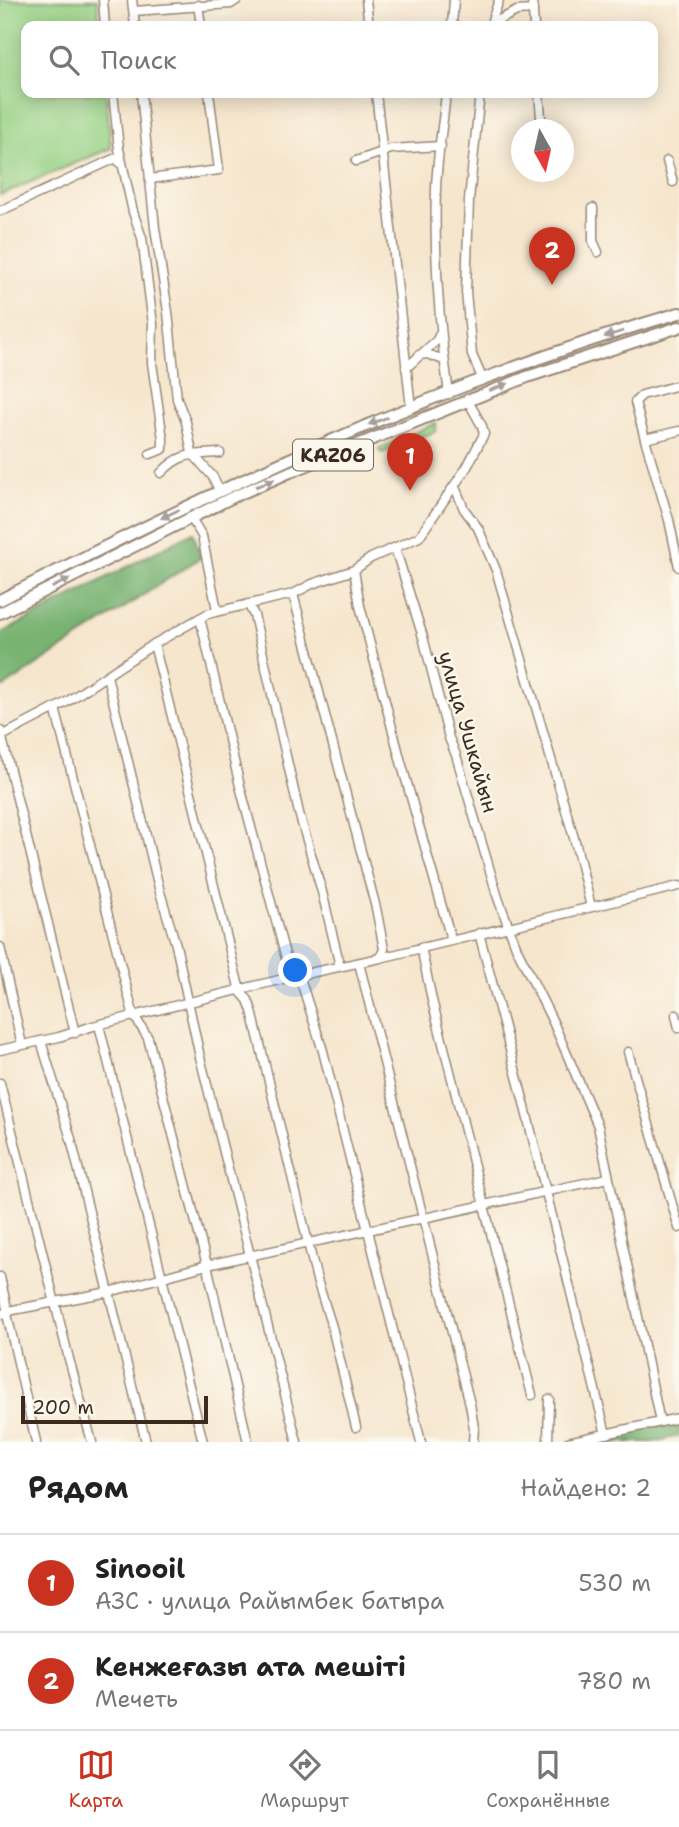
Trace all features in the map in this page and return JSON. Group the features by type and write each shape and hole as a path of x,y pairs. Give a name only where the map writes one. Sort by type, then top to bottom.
{"highway":[{"name":"KАZ06","path":"0,613 256,487 457,397 483,380 679,313"},
{"name":"KАZ06","path":"0,600 219,490 343,435 411,408 457,397 679,327"}],"street":[{"path":"103,0 105,21"},
{"path":"132,0 135,21"},
{"path":"134,11 231,4 237,0"},
{"path":"366,0 368,21"},
{"path":"452,21 454,0"},
{"path":"491,21 499,0"},
{"path":"198,5 200,21"},
{"path":"498,21 532,5"},
{"path":"114,98 119,149 133,212 142,238 153,324 152,363 163,449 150,454"},
{"path":"142,98 177,399 186,422 192,453 208,471 219,490"},
{"path":"150,179 219,170 210,98"},
{"path":"376,98 411,408"},
{"path":"75,1033 1,733 55,708 154,644 200,618 218,610 293,594 312,584 354,570 371,558 419,537 454,487 484,434 482,426 457,397 444,359 440,331 436,186 446,98"},
{"path":"479,98 469,200 467,292 472,355 483,380"},
{"path":"539,98 541,119"},
{"path":"356,161 391,149 441,146"},
{"path":"0,211 116,158 124,168"},
{"path":"667,161 673,182"},
{"path":"593,208 593,241 598,252"},
{"path":"133,212 155,228"},
{"path":"406,368 437,340 440,331"},
{"path":"419,355 427,354 444,359"},
{"path":"679,385 647,394 635,402 679,567"},
{"path":"645,439 679,431"},
{"path":"162,473 169,465 192,453 220,453"},
{"path":"454,487 464,509 478,528 496,570 576,845 591,907"},
{"path":"191,518 202,536 218,610"},
{"path":"668,520 679,518"},
{"name":"улица Ушкайын","path":"395,548 424,637 449,738 498,898 598,1126 660,1422"},
{"path":"354,570 360,606 401,762 451,939"},
{"path":"293,594 376,908 384,949 380,958"},
{"path":"248,604 254,615 301,822 340,966"},
{"path":"200,618 240,786 295,976 323,1051 421,1442"},
{"path":"154,644 155,658 240,990 252,1011 356,1427"},
{"path":"107,676 297,1442"},
{"path":"55,708 134,1017 148,1038 207,1265 248,1442"},
{"path":"0,1050 295,976 679,886"},
{"path":"479,933 606,1434"},
{"path":"0,947 22,1045"},
{"path":"421,947 532,1395"},
{"path":"359,963 470,1404 473,1442"},
{"path":"676,1015 679,1028"},
{"path":"99,1025 203,1442"},
{"path":"41,1041 71,1139 146,1442"},
{"path":"628,1052 679,1228"},
{"path":"0,1083 54,1303 92,1442"},
{"path":"5,1314 109,1292 207,1265 608,1178"},
{"path":"0,1277 5,1314 36,1442"},
{"path":"548,1442 549,1399"},
{"path":"568,1442 679,1418"}],"green space":[{"path":"0,0 97,0 99,21 21,21 21,98 106,98 111,148 0,195"},
{"path":"427,409 224,499 0,610 0,604 211,501 318,453"},
{"path":"436,423 436,431 382,453 378,449"},
{"path":"193,532 201,557 4,687 0,686 0,634"},
{"path":"679,1421 679,1436 653,1442 579,1442"}],"place":[{"name":"Кенжеғазы ата мешіті","path":"552,285"},
{"name":"Sinooil","path":"410,491"}]}
